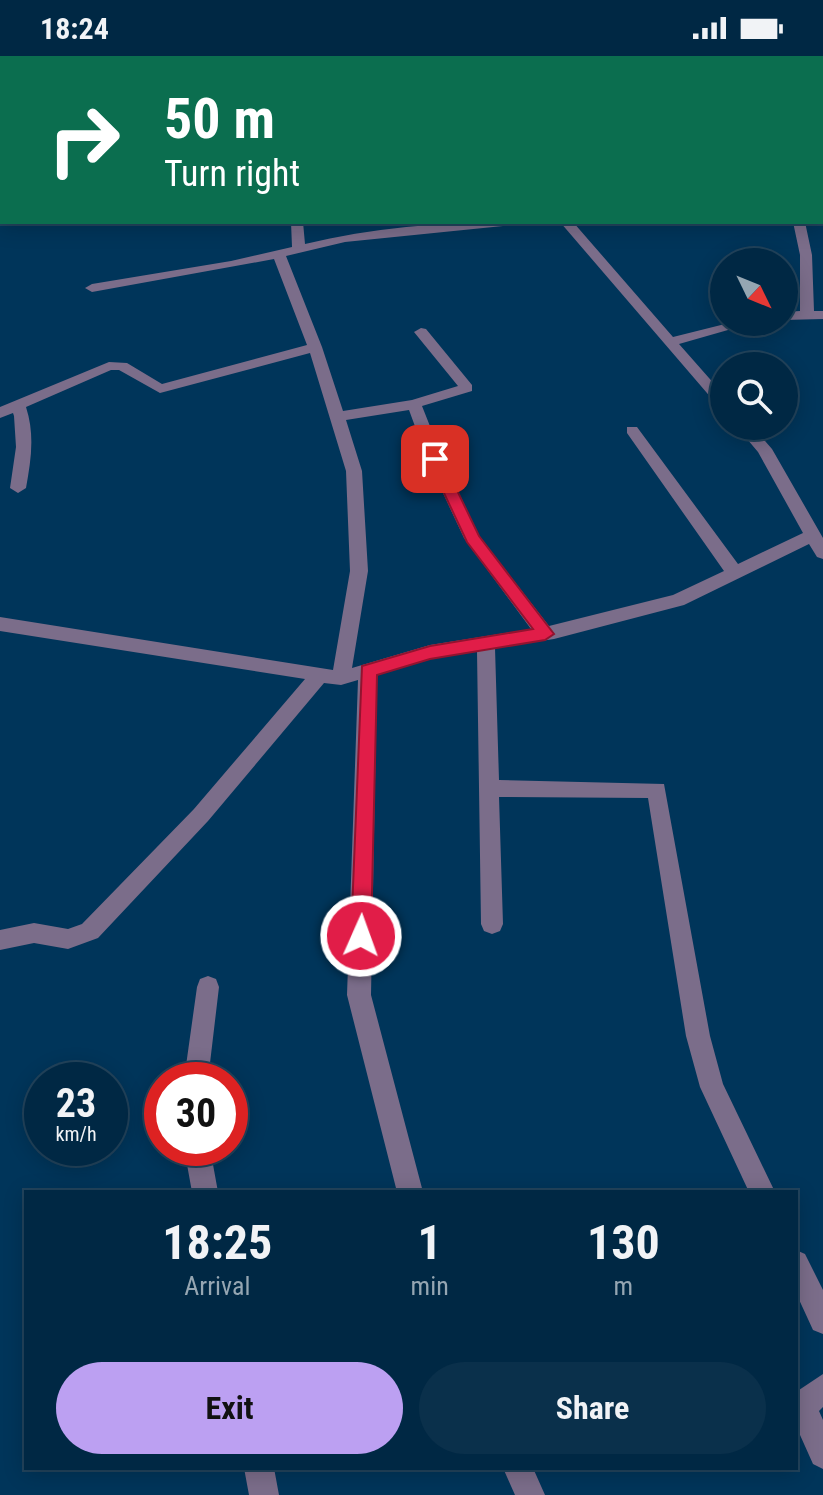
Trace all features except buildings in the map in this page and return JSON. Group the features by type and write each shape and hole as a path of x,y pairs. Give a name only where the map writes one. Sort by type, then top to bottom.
{"street":[{"path":"297,224 299,249"},
{"path":"92,288 231,265 345,238 483,224"},
{"path":"568,224 710,388"},
{"path":"799,224 806,255 807,313"},
{"path":"0,940 34,933 68,939 90,931 330,677 359,571 354,471 315,347 279,254"},
{"path":"798,314 823,315"},
{"path":"337,417 414,404 467,388 421,332"},
{"path":"670,342 710,332"},
{"path":"0,413 109,366 122,366 160,389 315,347"},
{"path":"414,404 435,459 472,538 545,634"},
{"path":"18,406 24,420 25,449 18,488"},
{"path":"632,430 735,573"},
{"path":"756,440 823,553"},
{"path":"0,624 330,677 368,671 430,652 545,634 678,600 811,536"},
{"path":"486,643 492,924"},
{"path":"368,671 359,995 409,1190"},
{"path":"488,788 657,790 698,1036 712,1087 761,1190"},
{"path":"198,1062 208,987"},
{"path":"200,1166 205,1190"},
{"path":"798,1267 823,1320"},
{"path":"823,1388 802,1406 823,1454"},
{"path":"259,1470 264,1495"},
{"path":"519,1470 530,1495"}],"route":[{"path":"361,936 368,671 430,652 545,634 472,538 435,459"}]}
